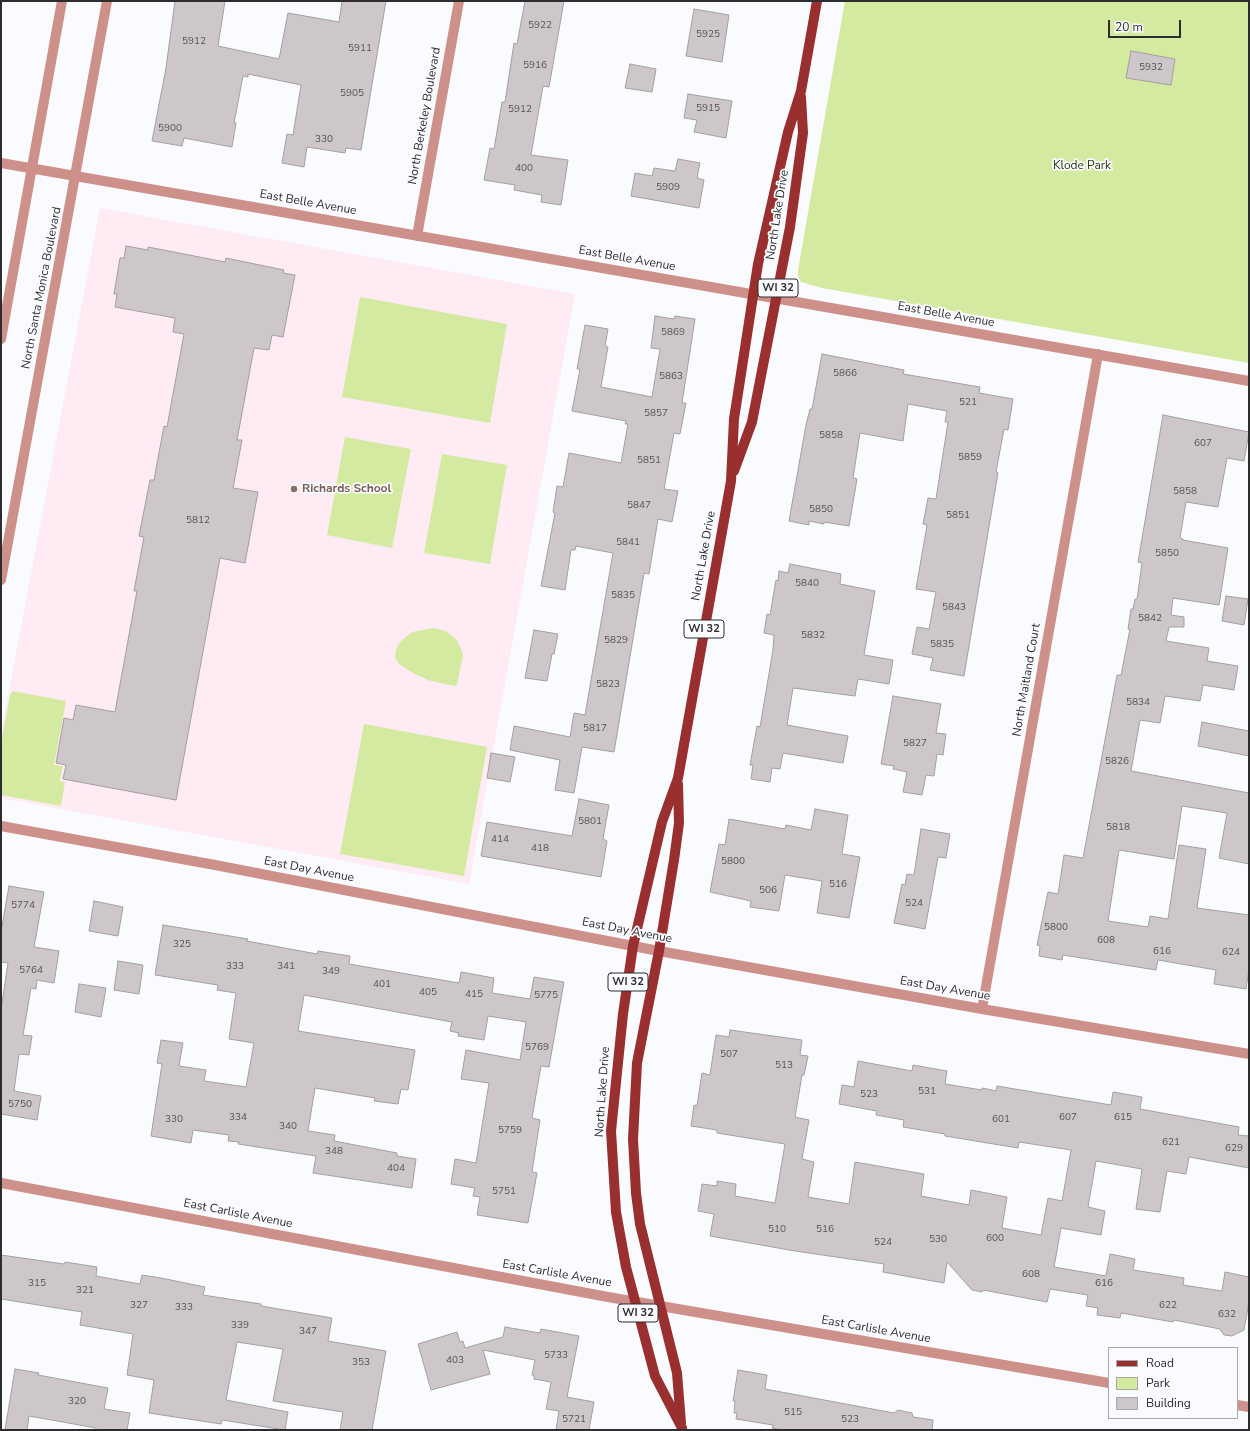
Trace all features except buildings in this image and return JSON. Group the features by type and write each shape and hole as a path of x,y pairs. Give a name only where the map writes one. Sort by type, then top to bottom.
{"main road":[{"name":"North Lake Drive","path":"682,1429 655,1376 626,1267 616,1212 612,1130 623,1014 633,946 662,822 678,778 731,481 734,420 753,294 788,132 801,91 816,1"},
{"name":"North Lake Drive","path":"731,481 752,422 790,227 803,133 801,91"},
{"name":"North Lake Drive","path":"678,778 679,823 659,951 637,1064 633,1139 636,1193 640,1224 677,1373 682,1429"}],"street":[{"path":"1,339 62,1"},
{"name":"North Santa Monica Boulevard","path":"1,580 107,1"},
{"name":"North Berkeley Boulevard","path":"417,236 459,1"},
{"name":"East Belle Avenue","path":"1,163 1249,381"},
{"name":"North Maitland Court","path":"982,1009 1098,354"},
{"name":"East Day Avenue","path":"1,826 215,865 659,951 982,1009 1249,1054"},
{"name":"East Carlisle Avenue","path":"1,1183 661,1306 1108,1383"},
{"path":"1238,1405 1249,1407"}],"shaded area":[{"name":"Richards School","path":"100,208 575,294 469,884 1,798 1,733"}],"green space":[{"name":"Klode Park","path":"845,1 1249,1 1249,363 822,288 801,282 798,276 798,270"},
{"path":"360,297 507,324 490,423 342,397"},
{"path":"345,437 411,449 392,548 327,535"},
{"path":"442,454 507,465 490,564 424,553"},
{"path":"434,628 446,631 456,639 461,648 463,656 457,685 454,686 428,680 399,664 395,658 396,649 401,641 412,632"},
{"path":"13,691 66,701 54,765 63,766 60,781 65,782 61,806 1,795 1,743 10,695"},
{"path":"364,724 487,747 464,876 340,854"}],"place":[{"name":"Richards School","path":"294,489"}]}
